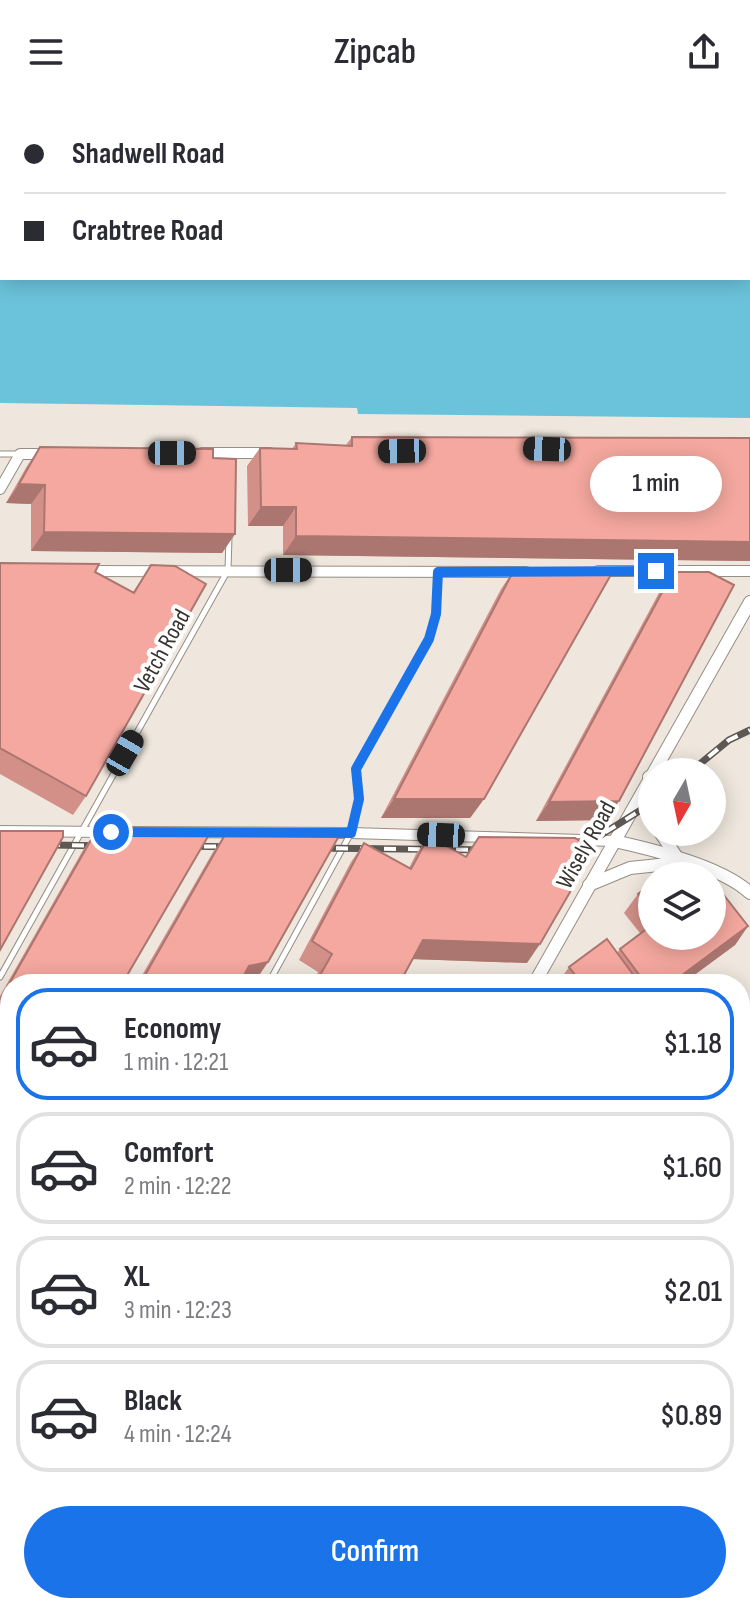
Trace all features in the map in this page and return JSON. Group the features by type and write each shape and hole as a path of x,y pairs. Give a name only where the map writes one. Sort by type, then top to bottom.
{"street":[{"path":"187,453 280,453"},
{"path":"0,489 20,454 65,454"},
{"path":"76,571 532,572"},
{"path":"579,571 750,571"},
{"name":"Wisely Road","path":"660,758 750,602"},
{"name":"Wisely Road","path":"540,974 638,797"},
{"path":"0,831 351,833 614,841 726,876 750,893"},
{"path":"672,846 684,861"},
{"path":"589,885 630,868 684,861"}],"lane":[{"path":"232,468 233,453"},
{"path":"0,454 20,454"},
{"name":"Vetch Road","path":"2,974 228,570 230,526"},
{"path":"273,974 351,833 359,799 356,769 429,639 436,614 438,572"}],"water":[{"path":"0,280 750,280 750,418 358,414 357,408 0,403"}],"building":[{"path":"352,437 750,438 750,542 296,536 296,507 261,507 260,448 297,449 296,443 352,446"},
{"path":"40,447 213,449 213,458 236,459 235,534 44,532 45,485 19,484"},
{"path":"0,563 99,564 95,572 134,593 151,565 175,566 206,584 86,796 0,748"},
{"path":"514,570 613,571 484,799 394,799"},
{"path":"673,572 709,572 734,585 642,758 638,758 638,765 619,801 549,802"},
{"path":"0,831 63,831 63,837 0,950"},
{"path":"96,831 210,833 128,974 15,974"},
{"path":"226,833 339,836 268,962 249,966 245,974 146,974"},
{"path":"429,836 466,857 479,837 575,838 595,849 540,944 423,940 404,974 321,974 332,954 312,941 364,843 411,869"},
{"path":"726,898 748,926 726,942"},
{"path":"638,936 638,950 716,950 683,974 639,974 620,949"},
{"path":"607,939 633,974 574,974 569,967"}],"railway":[{"path":"707,758 729,740 750,730"},
{"path":"560,848 601,835 638,812"},
{"path":"0,844 108,846"},
{"path":"180,846 240,847"},
{"path":"312,848 492,850"}],"route":[{"path":"111,832 351,833 359,799 356,769 429,639 436,614 438,572 656,571"}]}
